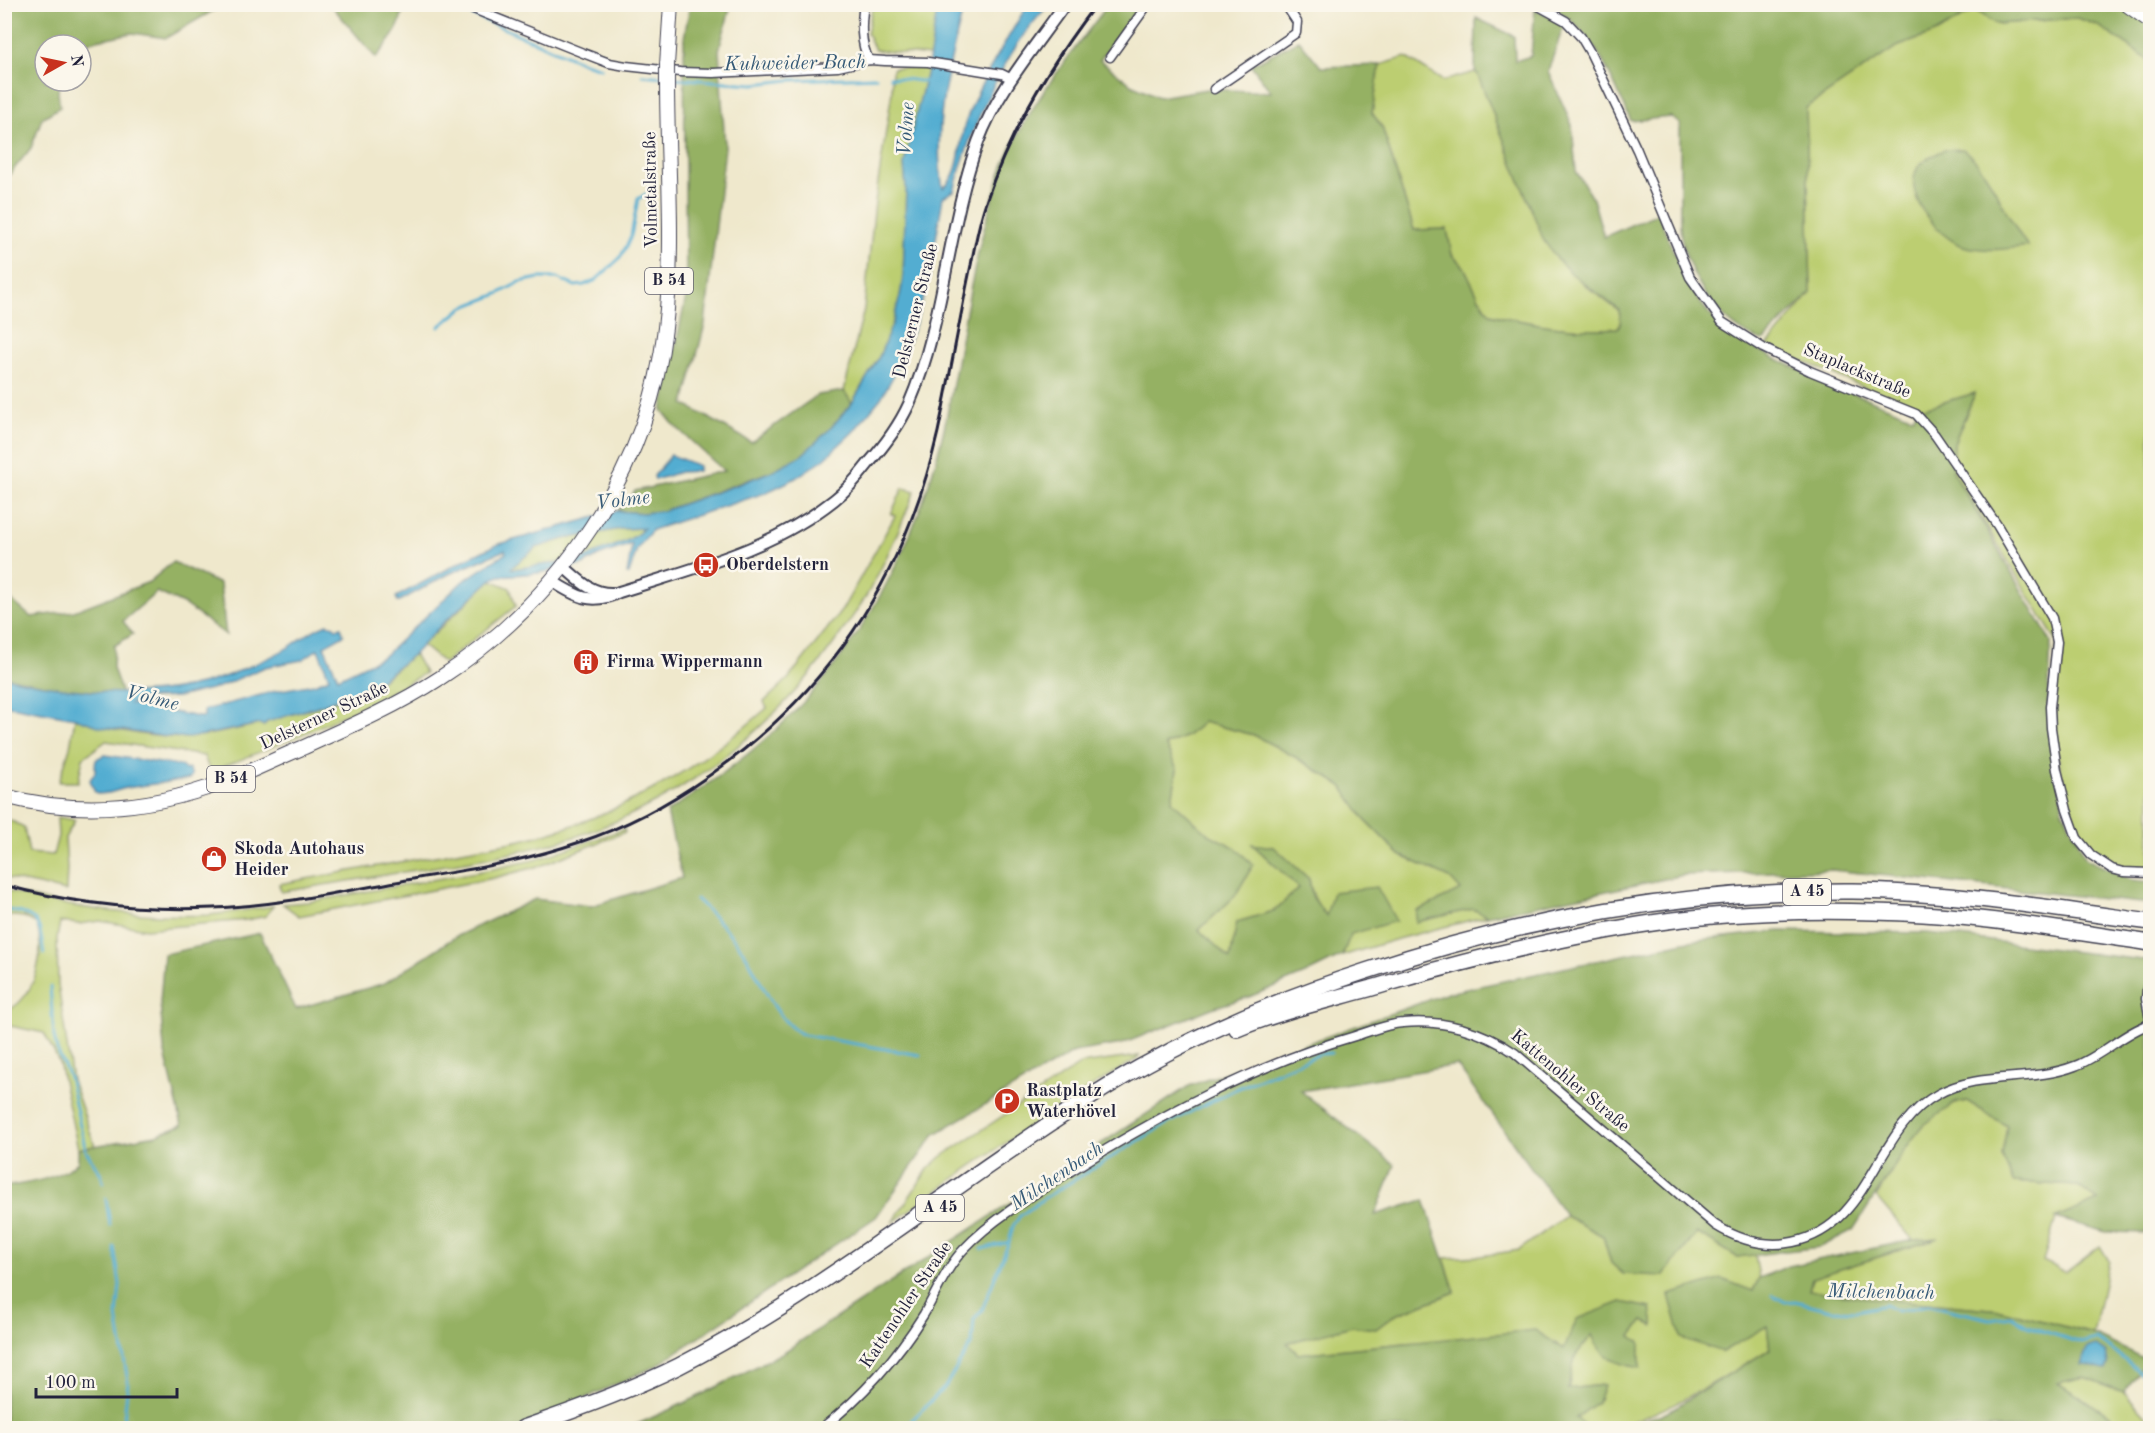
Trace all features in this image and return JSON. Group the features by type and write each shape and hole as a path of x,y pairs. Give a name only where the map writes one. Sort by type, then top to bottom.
{"highway":[{"name":"A 45","path":"524,1428 586,1407 679,1366 792,1301 1033,1134 1113,1083 1219,1027 1257,1010 1362,972 1465,940 1547,920 1638,904 1742,894 1854,891 1927,894 2034,905 2151,922"},
{"name":"A 45","path":"552,1428 589,1415 688,1370 795,1309 1037,1142 1117,1091 1202,1044 1248,1024 1469,960 1641,925 1743,914 1854,912 1924,914 2151,943"},
{"path":"2126,939 2143,951 2151,952"}],"main road":[{"name":"Volmetalstraße","path":"564,567 623,472 650,401 662,355 670,266 667,65 671,4"},
{"path":"2126,4 2151,21"},
{"name":"Delsterner Straße","path":"4,796 66,807 112,807 174,798 209,787 350,726 390,707 440,678 504,628 564,567"}],"street":[{"path":"461,4 609,63 626,66 713,73 838,67 869,60 928,62 986,71 1007,77"},
{"path":"864,4 861,33 864,52 869,60"},
{"name":"Delsterner Straße","path":"552,581 568,592 585,598 601,600 619,592 729,558 777,537 809,518 843,493 880,450 908,406 926,358 972,160 988,119 1007,77 1065,4"},
{"path":"1110,57 1148,4"},
{"path":"1214,89 1296,33 1297,22 1285,4"},
{"name":"Staplackstraße","path":"1535,4 1566,21 1581,37 1591,54 1637,150 1690,277 1720,319 1763,348 1916,414 1935,435 1993,518 2052,618 2057,642 2050,707 2051,728 2067,810 2077,838 2091,855 2112,869 2123,872 2151,873"},
{"name":"Delsterner Straße","path":"564,567 581,583 597,592 619,592"},
{"path":"2150,960 2146,999 2151,1022"},
{"name":"Kattenohler Straße","path":"822,1428 866,1390 892,1362 925,1312 954,1261 975,1238 1055,1181 1155,1120 1262,1069 1343,1039 1390,1025 1410,1022 1453,1026 1486,1036 1515,1053 1715,1225 1749,1241 1775,1244 1796,1242 1814,1236 1840,1219 1858,1197 1904,1122 1919,1107 1939,1093 1966,1083 2043,1074 2076,1066 2151,1022"}],"green space":[{"path":"5,4 223,4 166,38 132,33 93,41 93,33 33,33 33,93 58,93 60,107 42,118 31,148 5,180"},
{"path":"331,5 402,5 401,20 395,33 376,58"},
{"path":"690,5 731,5 719,50 725,147 705,324 684,404 751,442 818,395 844,391 852,403 830,429 802,455 772,471 663,511 643,513 617,511 635,491 724,471 674,425 662,410 686,297 684,38"},
{"path":"873,5 938,5 930,56 875,50 867,33"},
{"path":"1108,5 1140,5 1100,60 1131,84 1159,97 1207,89 1271,92 1251,65 1299,40 1321,67 1380,65 1372,113 1382,127 1414,230 1447,229 1452,255 1464,267 1479,298 1490,314 1553,326 1585,329 1618,328 1621,321 1619,310 1572,274 1544,241 1475,72 1476,18 1514,36 1515,61 1531,56 1535,9 1564,25 1548,71 1572,125 1576,171 1593,199 1604,237 1658,213 1690,286 1718,323 1760,351 1847,390 1913,417 1917,410 1975,393 1954,443 1953,471 2051,642 2048,705 2063,810 2086,859 2132,880 2150,882 2150,904 1832,870 1684,875 1487,916 1473,909 1416,922 1417,911 1461,890 1450,878 1400,855 1365,820 1342,786 1254,735 1203,722 1187,736 1165,745 1177,769 1172,801 1208,834 1236,848 1253,865 1235,896 1199,930 1230,959 1237,922 1274,911 1299,888 1252,844 1274,847 1309,879 1312,896 1326,916 1333,892 1377,887 1396,921 1351,934 1342,956 1249,997 1212,1008 1122,1044 1074,1052 935,1134 876,1217 656,1366 526,1425 515,1428 5,1428 4,1187 34,1182 62,1173 78,1162 78,1149 156,1135 182,1125 164,1049 160,1002 164,954 260,933 296,1009 385,983 455,937 535,899 591,906 682,878 667,812 754,749 810,695 861,628 902,553 918,514 943,433 974,272 1001,170 1025,121 1065,61"},
{"path":"1546,5 2150,5 2150,61 2099,26 2078,18 1996,24 1975,10 1935,33 1896,47 1806,108 1811,293 1763,341 1734,325 1721,313 1699,284 1691,268 1680,227 1680,124 1671,117 1631,121 1599,54 1576,25"},
{"path":"1975,10 1996,24 2078,18 2099,26 2150,61 2150,873 2112,869 2077,838 2051,728 2057,642 1953,471 1954,443 1975,394 1917,410 1767,346 1811,293 1806,108 1896,47 1935,33"},
{"path":"1406,57 1443,81 1477,73 1533,213 1558,260 1586,286 1619,311 1621,321 1618,328 1585,329 1553,326 1490,314 1479,298 1464,267 1452,255 1447,229 1414,230 1382,127 1372,113 1380,65"},
{"path":"928,67 904,164 906,188 903,280 900,296 893,322 879,357 852,403 844,391 864,309 875,202 892,92 892,72 894,68"},
{"path":"1963,149 1982,170 2028,246 1987,249 1963,246 1943,234 1923,211 1915,191 1916,171 1922,163 1941,151"},
{"path":"903,488 915,491 894,542 876,579 844,629 819,663 761,726 694,779 620,820 544,846 471,861 281,892 279,884 508,843 563,829 626,803 686,770 714,751 767,708 764,702 788,679 842,610 895,516 891,514"},
{"path":"644,528 631,538 584,559 511,568 536,548 564,539 621,529"},
{"path":"173,562 220,584 226,635 185,605 157,592 123,621 133,634 114,646 113,668 122,694 58,688 5,677 4,594 31,617 74,611 149,582"},
{"path":"491,580 510,588 516,606 444,663 422,645"},
{"path":"414,654 425,673 346,714 210,772 204,756 106,741 83,758 78,782 59,782 70,747 75,718 132,733 163,737 190,737 260,724 264,726 266,722 323,705 365,689 387,676"},
{"path":"1203,722 1254,735 1342,786 1365,820 1400,855 1450,878 1462,890 1417,911 1416,922 1473,909 1487,916 1342,956 1351,934 1323,912 1314,898 1309,879 1253,845 1300,887 1274,911 1237,922 1230,960 1199,930 1235,896 1236,848 1208,834 1172,801 1177,769 1165,745 1187,736"},
{"path":"57,817 75,820 65,838 66,891 5,878 5,818 24,827 29,853 53,855 58,836"},
{"path":"624,829 625,832 540,866 494,878 299,916 283,904 308,902 493,869 538,859"},
{"path":"4,890 80,907 158,915 209,915 273,906 266,916 247,920 146,929 100,921 79,924 60,922 57,938 58,984 72,1080 95,1146 78,1149 59,1062 44,1033 5,1025 5,1012 24,997 31,986 39,962 40,949 37,924 24,917 5,915"},
{"path":"1780,931 1928,933 2150,961 2150,1233 2106,1232 2056,1218 2098,1201 2078,1186 2013,1182 2002,1155 2007,1126 1967,1101 1955,1103 1924,1125 1910,1142 1853,1230 1820,1247 1737,1257 1697,1233 1663,1276 1623,1274 1611,1263 1603,1236 1566,1216 1457,1065 1301,1091 1395,1165 1375,1215 1424,1200 1455,1292 1393,1316 1376,1329 1352,1326 1287,1343 1298,1354 1535,1330 1564,1349 1577,1319 1621,1302 1651,1308 1654,1326 1643,1321 1631,1336 1640,1342 1640,1368 1610,1359 1600,1350 1592,1335 1575,1356 1568,1389 1604,1385 1598,1402 1576,1418 1590,1428 629,1428 693,1399 784,1352 1189,1086 1448,993 1689,941"},
{"path":"1139,1056 1012,1138 892,1223 928,1169 941,1157 1081,1064"},
{"path":"1967,1101 2007,1126 2002,1155 2013,1182 2078,1186 2098,1201 2056,1218 2043,1261 2066,1272 2100,1246 2109,1261 2093,1334 2001,1310 1809,1291 1812,1278 1935,1239 1913,1240 1876,1197 1913,1138 1924,1125 1936,1114"},
{"path":"1566,1216 1603,1236 1611,1263 1663,1276 1697,1233 1737,1257 1755,1254 1759,1278 1722,1352 1767,1325 1770,1349 1708,1386 1658,1412 1610,1427 1591,1428 1575,1418 1598,1402 1603,1385 1568,1389 1575,1356 1592,1334 1630,1336 1643,1321 1653,1326 1621,1302 1565,1349 1404,1343 1298,1354 1286,1342 1352,1326 1376,1329 1393,1316 1455,1292 1444,1258 1481,1256 1519,1250"},
{"path":"1938,1238 1812,1278 1809,1290 2001,1310 2093,1334 2147,1360 2124,1392 2084,1377 2058,1383 2115,1419 2122,1428 1618,1428 1666,1413 1770,1349 1767,1326 1722,1352 1681,1338 1669,1295 1722,1279 1753,1291 1759,1278 1789,1266 1913,1240"},
{"path":"2084,1377 2124,1392 2150,1420 2150,1428 2122,1428 2115,1419 2057,1383"}],"water":[{"path":"938,5 964,5 948,73 941,119 939,142 943,188 949,182 956,167 970,109 1000,51 1025,9 1032,5 1048,6 1003,68 969,142 954,191 943,197 930,275 915,325 899,366 881,398 853,432 824,459 794,479 765,493 652,530 637,549 629,574 627,574 632,544 598,556 583,565 538,573 499,576 491,580 442,624 414,654 378,682 321,705 267,722 264,726 260,724 189,738 161,736 101,727 75,718 5,705 4,677 95,692 155,692 185,688 214,680 262,661 328,624 336,629 341,627 344,635 324,646 338,678 384,656 463,581 506,553 505,550 449,574 398,602 396,597 464,560 496,545 617,511 643,513 663,511 772,471 802,455 830,429 852,403 879,357 893,322 903,280 906,188 904,164 928,67","holes":["644,528 631,538 584,559 511,568 536,548 564,539 621,529","318,649 329,678 314,684 276,691 204,710 204,717 130,704 137,699 178,697 219,687 265,667 302,660"]},
{"path":"671,455 699,466 698,471 680,472 655,480 654,476"},
{"path":"105,755 181,766 186,770 189,769 192,775 189,779 99,794 95,792 90,780 95,772 96,760"},
{"path":"2095,1345 2106,1353 2108,1365 2106,1370 2081,1365 2087,1348"}],"waterway":[{"name":"Kuhweider Bach","path":"447,4 584,63 601,68"},
{"name":"Kuhweider Bach","path":"642,75 664,77"},
{"name":"Kuhweider Bach","path":"671,78 754,84 790,80 876,77"},
{"name":"Kuhweider Bach","path":"890,77 927,82"},
{"path":"439,327 462,308 498,294 520,282 539,278 557,278 575,286 596,280 620,258 631,236 638,199 646,194"},
{"path":"696,899 740,946 777,1011 794,1030 804,1035 920,1055"},
{"path":"4,909 25,914 36,921 44,954"},
{"path":"50,987 57,1050 69,1077 86,1151 101,1174 103,1182"},
{"name":"Milchenbach","path":"904,1428 945,1387 972,1343 974,1319 982,1310 1013,1226 1020,1216 1043,1199 1161,1127 1236,1089 1320,1054 1331,1053"},
{"path":"106,1199 110,1225"},
{"path":"982,1249 1009,1242"},
{"path":"114,1247 120,1284 117,1316 128,1382 123,1428"},
{"name":"Milchenbach","path":"1773,1295 1785,1302 1795,1301 1831,1310 1856,1311 1885,1305 1897,1311 1928,1305 1990,1319 2011,1316 2027,1326 2081,1343 2096,1339 2150,1380"}],"railway":[{"path":"4,885 30,892 108,905 213,908 295,900 487,866 562,848 631,822 695,785 753,742 792,706 826,668 857,626 883,582 905,535 924,485 938,432 981,217 986,202 1007,149 1033,98 1063,50 1096,4"}],"place":[{"name":"Oberdelstern","path":"706,565"},
{"name":"Firma Wippermann","path":"586,662"},
{"name":"Skoda Autohaus Heider","path":"214,859"},
{"name":"Rastplatz Waterhövel","path":"1007,1101"}],"water label":[{"name":"Volme","path":"907,129"},
{"name":"Volme","path":"623,501"},
{"name":"Volme","path":"152,699"}]}
